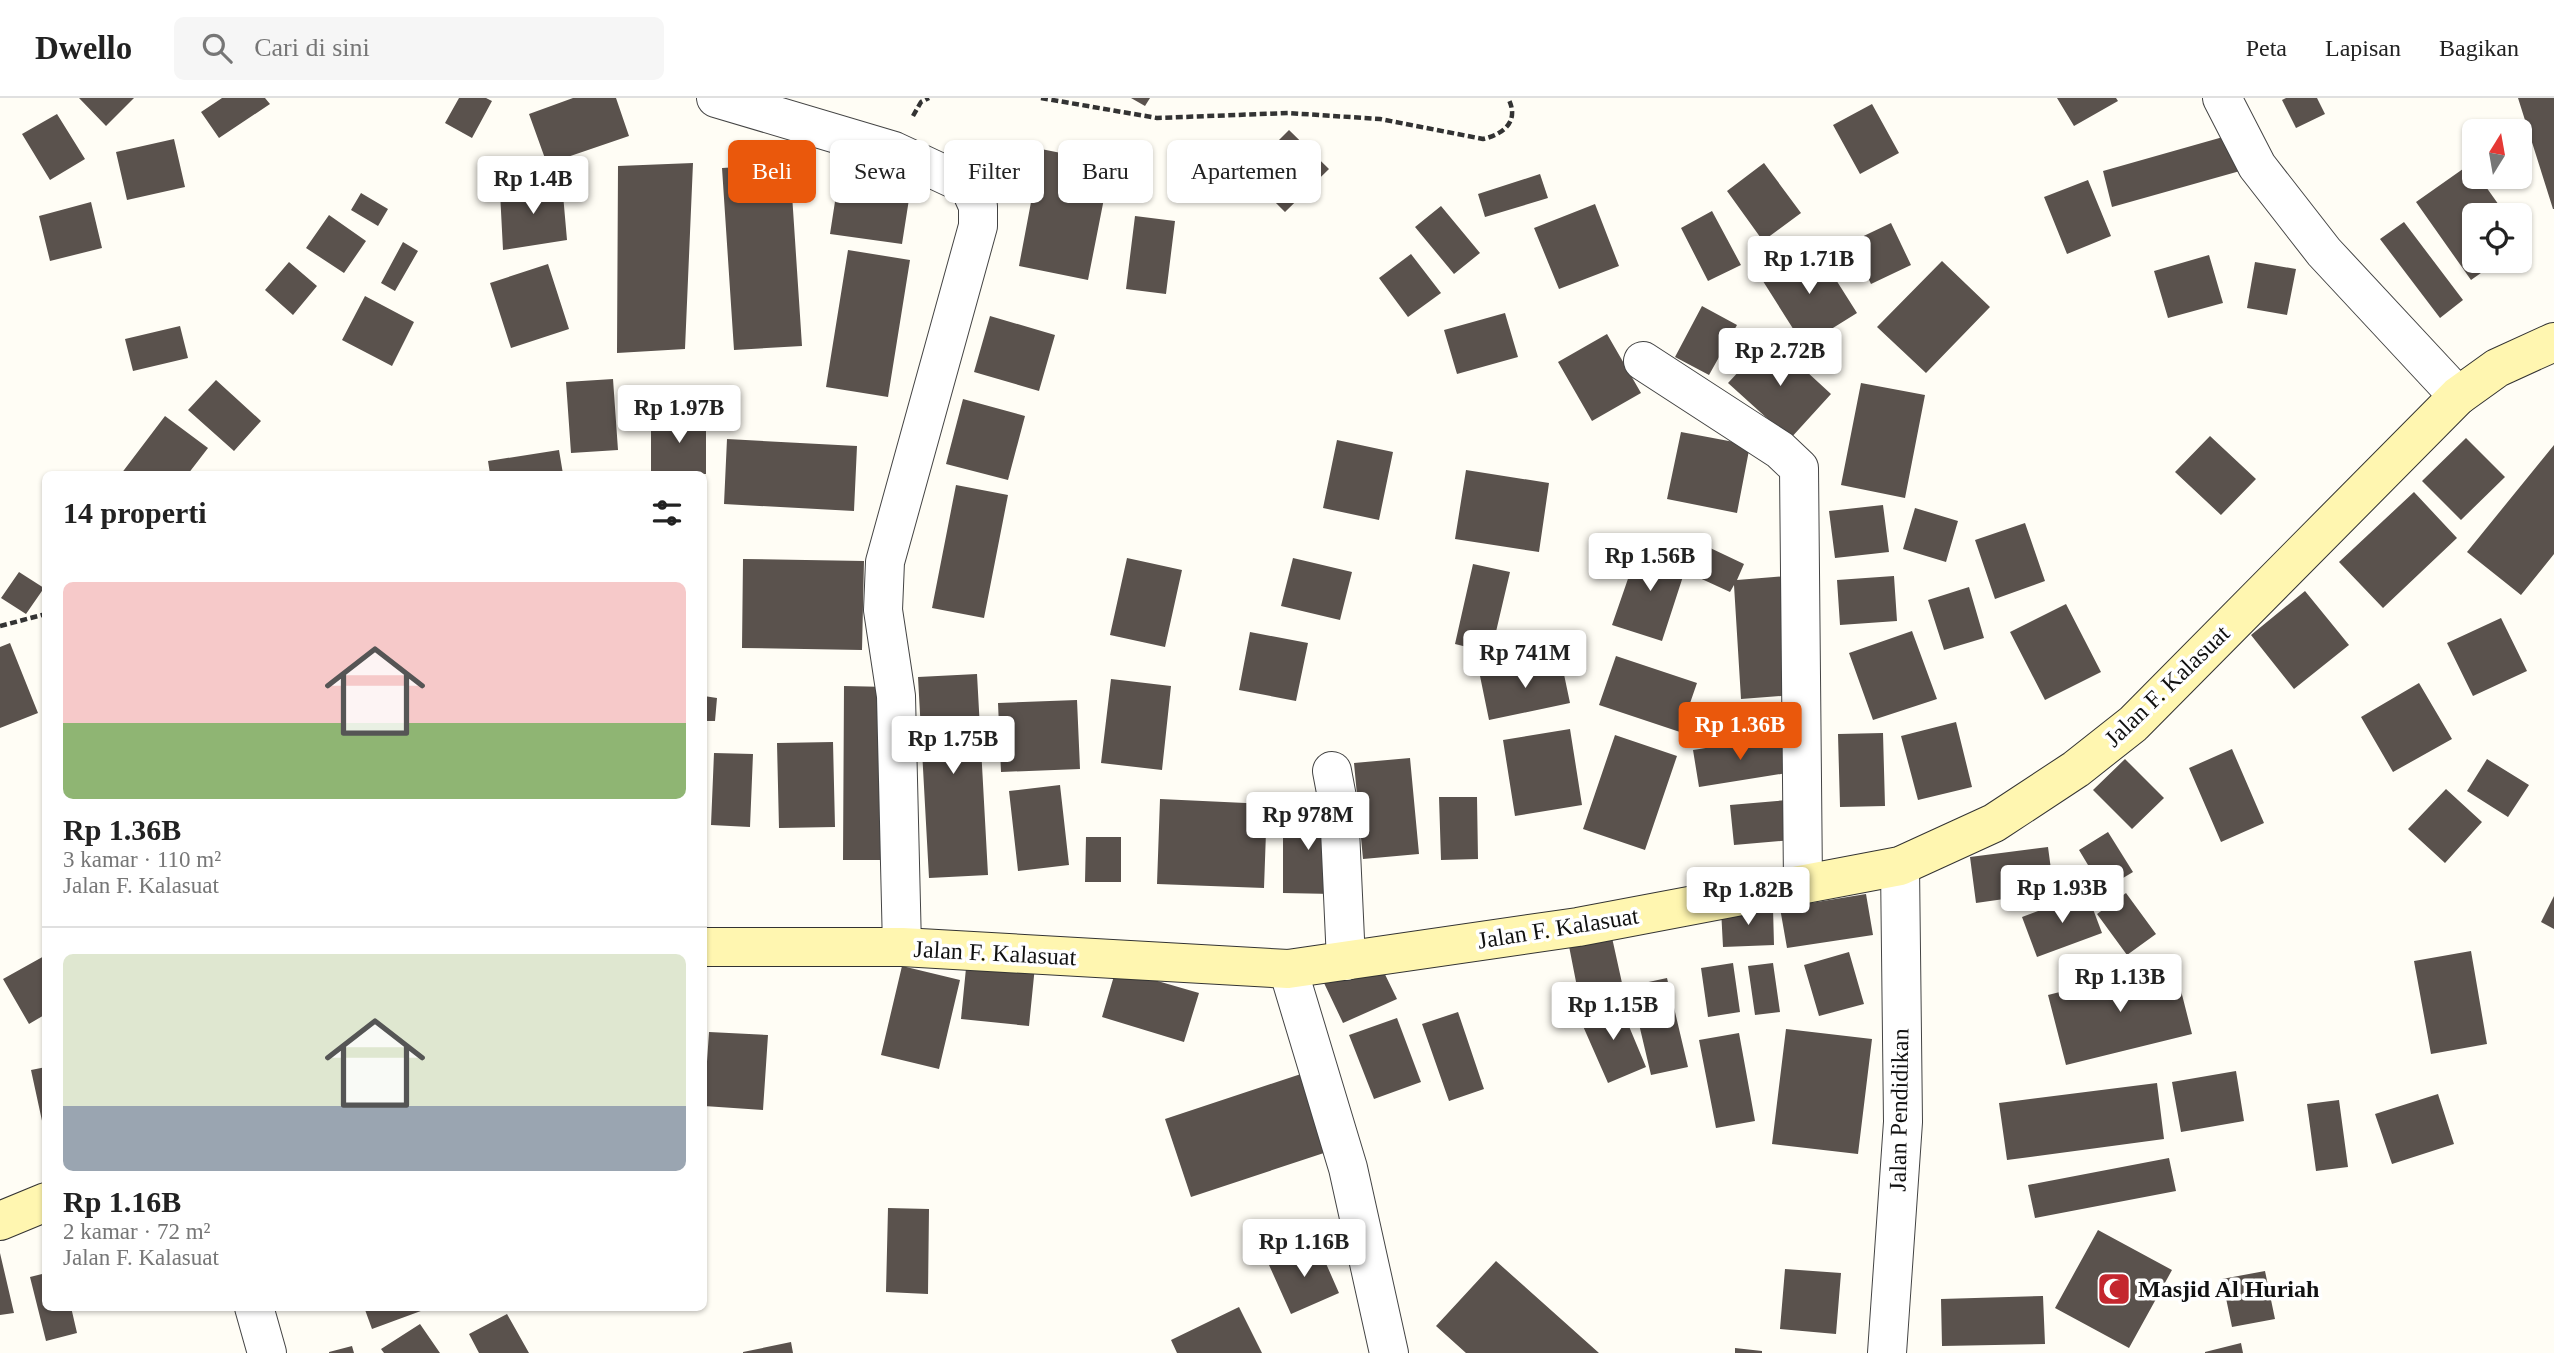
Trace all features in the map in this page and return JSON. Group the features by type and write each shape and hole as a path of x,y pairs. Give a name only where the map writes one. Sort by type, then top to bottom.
{"street":[{"path":"716,98 894,150 969,186 978,206 978,226 885,562 883,610 896,696 902,947"},
{"path":"2222,98 2257,166 2324,252 2458,396"},
{"name":"Jalan F. Kalasuat","path":"707,947 902,947 1288,969 1578,927 1900,866 1994,823 2076,769 2133,724 2458,396 2497,368 2554,342"},
{"path":"1643,361 1780,450 1799,468 1803,884"},
{"path":"1332,771 1339,808 1346,961"},
{"name":"Jalan Pendidikan","path":"1887,1353 1903,1122 1900,866"},
{"path":"1288,969 1348,1168 1389,1353"},
{"path":"0,1222 42,1204"},
{"path":"255,1311 267,1353"}],"path":[{"path":"1041,98 1157,118 1288,113 1380,119 1483,139 1499,135 1510,125 1513,107 1508,98"},
{"path":"0,626 42,615"}],"building":[{"path":"79,98 134,98 106,126"},
{"path":"222,98 265,98 270,104 219,138 201,112"},
{"path":"459,98 486,98 492,101 472,138 445,123"},
{"path":"573,98 616,98 629,136 547,164 529,114"},
{"path":"1131,98 1150,98 1145,106"},
{"path":"2057,98 2116,98 2118,101 2074,126"},
{"path":"2317,98 2325,114 2296,128 2282,100"},
{"path":"2518,98 2554,98 2554,209 2532,142 2532,119 2525,119"},
{"path":"1872,104 1899,153 1860,174 1833,125"},
{"path":"57,114 85,159 50,180 22,134"},
{"path":"1289,130 1299,140 1279,140"},
{"path":"2230,135 2240,171 2112,207 2103,171"},
{"path":"174,139 185,187 127,200 116,152"},
{"path":"1044,150 1058,152 1058,203 1103,203 1088,280 1019,266 1031,203 1044,203"},
{"path":"1321,161 1329,169 1321,177"},
{"path":"693,163 685,349 617,353 618,166"},
{"path":"1764,163 1801,213 1763,241 1727,191"},
{"path":"722,168 728,168 728,203 793,203 802,346 734,350"},
{"path":"2462,170 2462,189 2488,189 2497,203 2462,203 2462,267 2416,202"},
{"path":"1540,174 1548,198 1485,217 1478,194"},
{"path":"2088,180 2111,236 2067,254 2044,197"},
{"path":"562,183 567,240 503,250 500,192"},
{"path":"361,193 388,209 378,226 351,210"},
{"path":"91,202 102,248 50,261 39,216"},
{"path":"835,203 908,203 902,244 830,234"},
{"path":"1276,203 1294,203 1285,212"},
{"path":"1595,204 1619,266 1559,289 1534,228"},
{"path":"1441,206 1480,253 1454,274 1415,227"},
{"path":"1712,211 1741,265 1708,281 1681,228"},
{"path":"329,215 366,241 344,273 306,248"},
{"path":"1135,216 1175,221 1166,294 1126,289"},
{"path":"2404,222 2463,300 2440,318 2380,239"},
{"path":"1891,223 1911,265 1871,284 1851,242"},
{"path":"403,242 418,251 395,291 381,283"},
{"path":"1814,245 1857,313 1804,346 1761,278"},
{"path":"848,250 910,260 888,397 826,387"},
{"path":"1411,254 1441,293 1408,317 1379,278"},
{"path":"2209,255 2223,303 2168,318 2154,271"},
{"path":"1942,261 1990,307 1926,373 1877,327"},
{"path":"289,262 317,286 293,315 265,290"},
{"path":"2255,262 2296,269 2287,315 2247,308"},
{"path":"548,264 569,329 511,348 490,283"},
{"path":"2466,273 2481,273 2471,280"},
{"path":"365,296 414,322 392,366 342,340"},
{"path":"1702,306 1737,325 1709,375 1675,357"},
{"path":"1505,313 1518,357 1457,374 1444,330"},
{"path":"990,316 1055,335 1039,391 974,372"},
{"path":"180,326 188,358 133,371 125,339"},
{"path":"1607,334 1641,393 1592,421 1558,362"},
{"path":"1770,338 1831,394 1790,439 1728,383"},
{"path":"613,379 618,450 571,453 566,382"},
{"path":"216,380 261,421 234,451 188,410"},
{"path":"1861,383 1925,395 1905,498 1841,485"},
{"path":"963,399 1025,416 1008,480 946,464"},
{"path":"165,416 208,448 190,471 123,471"},
{"path":"651,416 706,416 706,471 651,471"},
{"path":"1681,432 1750,445 1737,513 1667,499"},
{"path":"2210,436 2256,479 2221,515 2175,472"},
{"path":"2466,438 2505,477 2461,520 2422,481"},
{"path":"727,439 857,446 854,511 724,504"},
{"path":"1337,440 1393,452 1379,520 1323,508"},
{"path":"2554,445 2554,554 2521,595 2467,552"},
{"path":"559,450 562,471 490,471 488,461"},
{"path":"1466,470 1549,483 1539,552 1455,539"},
{"path":"956,485 1008,495 984,618 932,608"},
{"path":"2414,492 2457,538 2383,608 2339,562"},
{"path":"1883,505 1889,552 1835,558 1829,511"},
{"path":"1915,508 1958,521 1946,562 1903,549"},
{"path":"2025,523 2045,581 1995,599 1975,540"},
{"path":"1640,544 1688,561 1662,641 1612,625"},
{"path":"1706,546 1744,564 1737,580 1786,576 1794,695 1741,699 1734,585 1730,592 1693,575"},
{"path":"1127,558 1182,570 1165,647 1110,635"},
{"path":"1293,558 1352,572 1340,620 1281,606"},
{"path":"743,559 864,561 862,650 742,648"},
{"path":"1473,564 1510,572 1491,653 1455,644"},
{"path":"19,572 42,587 42,591 26,614 1,598"},
{"path":"1894,576 1897,621 1840,625 1837,580"},
{"path":"1969,587 1984,638 1944,650 1928,600"},
{"path":"2305,591 2349,645 2294,689 2251,635"},
{"path":"2066,604 2101,672 2045,700 2010,632"},
{"path":"2501,618 2527,671 2473,696 2447,643"},
{"path":"1912,631 1937,699 1873,720 1849,653"},
{"path":"1250,632 1308,643 1296,701 1239,690"},
{"path":"10,643 38,713 0,728 0,647"},
{"path":"1616,656 1697,683 1680,732 1599,705"},
{"path":"1561,660 1570,703 1489,720 1480,676"},
{"path":"977,674 988,875 929,878 918,677"},
{"path":"1111,679 1171,686 1162,770 1101,763"},
{"path":"2419,683 2452,739 2393,772 2361,717"},
{"path":"844,686 889,687 889,860 843,860"},
{"path":"707,696 717,698 715,721 707,721"},
{"path":"1077,700 1080,769 1001,772 998,703"},
{"path":"1956,722 1972,787 1918,800 1901,736"},
{"path":"1570,729 1582,805 1515,816 1503,740"},
{"path":"1883,733 1885,806 1840,807 1838,734"},
{"path":"1615,735 1677,756 1645,850 1583,829"},
{"path":"1781,736 1787,773 1699,787 1693,750"},
{"path":"833,742 835,827 779,828 777,743"},
{"path":"2232,749 2264,823 2221,842 2189,768"},
{"path":"714,753 753,754 750,827 711,825"},
{"path":"1410,758 1419,854 1363,859 1354,763"},
{"path":"2125,759 2164,798 2132,829 2093,790"},
{"path":"2487,759 2529,785 2508,817 2467,791"},
{"path":"1060,785 1069,865 1018,871 1009,791"},
{"path":"2446,789 2482,822 2445,863 2408,829"},
{"path":"1439,797 1477,797 1478,859 1441,860"},
{"path":"1160,799 1267,804 1264,888 1157,884"},
{"path":"1788,800 1792,840 1734,845 1730,805"},
{"path":"1283,810 1334,810 1333,894 1283,893"},
{"path":"2108,832 2133,872 2103,890 2079,850"},
{"path":"1086,837 1121,837 1121,882 1085,882"},
{"path":"2048,847 2054,892 1976,903 1970,857"},
{"path":"2087,893 2102,933 2037,957 2022,917"},
{"path":"2126,893 2156,934 2127,955 2097,914"},
{"path":"1866,894 1873,935 1787,948 1780,908"},
{"path":"2554,896 2554,929 2541,922"},
{"path":"1773,908 1774,945 1723,947 1721,909"},
{"path":"1611,933 1622,983 1578,992 1568,941"},
{"path":"2471,951 2487,1044 2431,1054 2414,961"},
{"path":"1849,952 1864,1004 1819,1016 1804,965"},
{"path":"42,957 42,1016 29,1024 3,979"},
{"path":"967,958 1035,966 1029,1026 961,1019"},
{"path":"1377,958 1397,999 1343,1023 1324,983"},
{"path":"1733,963 1740,1012 1708,1017 1701,968"},
{"path":"1773,963 1780,1012 1755,1015 1748,966"},
{"path":"2174,963 2192,1034 2066,1065 2048,995"},
{"path":"902,966 960,980 939,1069 881,1055"},
{"path":"1116,969 1199,993 1184,1042 1102,1017"},
{"path":"1667,978 1688,1067 1651,1075 1630,986"},
{"path":"1618,1000 1646,1067 1608,1083 1579,1017"},
{"path":"1458,1012 1484,1089 1449,1101 1422,1024"},
{"path":"1397,1018 1421,1082 1374,1099 1349,1035"},
{"path":"1786,1029 1872,1039 1858,1154 1772,1144"},
{"path":"709,1032 768,1035 763,1110 707,1106"},
{"path":"1739,1033 1755,1121 1716,1128 1699,1040"},
{"path":"42,1068 42,1121 31,1070"},
{"path":"2236,1071 2244,1121 2181,1132 2172,1082"},
{"path":"1307,1072 1333,1150 1191,1197 1165,1119"},
{"path":"2157,1083 2164,1139 2007,1160 1999,1103"},
{"path":"2438,1094 2454,1144 2392,1164 2375,1114"},
{"path":"2339,1100 2348,1167 2316,1171 2307,1104"},
{"path":"2169,1158 2176,1191 2035,1218 2028,1185"},
{"path":"888,1208 929,1209 928,1294 886,1292"},
{"name":"Masjid Al Huriah","path":"2098,1230 2172,1270 2129,1348 2055,1308"},
{"path":"1317,1243 1339,1293 1291,1314 1269,1265"},
{"path":"0,1253 14,1313 0,1315"},
{"path":"1496,1261 1599,1353 1466,1353 1436,1326"},
{"path":"1785,1269 1841,1273 1836,1334 1780,1329"},
{"path":"2265,1271 2275,1319 2232,1327 2222,1279"},
{"path":"42,1274 42,1311 72,1311 77,1333 46,1341 30,1277"},
{"path":"2043,1296 2045,1344 1942,1346 1941,1299"},
{"path":"1239,1307 1262,1353 1177,1353 1171,1340"},
{"path":"365,1311 421,1311 372,1329"},
{"path":"507,1314 529,1353 479,1353 469,1334"},
{"path":"420,1324 440,1353 384,1353 381,1349"},
{"path":"791,1342 793,1353 743,1353 743,1352"},
{"path":"2241,1343 2243,1353 2205,1353 2205,1352"},
{"path":"352,1346 354,1353 329,1353 329,1352"},
{"path":"1735,1348 1762,1351 1762,1353 1735,1353"}],"place":[{"name":"Masjid Al Huriah","path":"2114,1289"}]}
